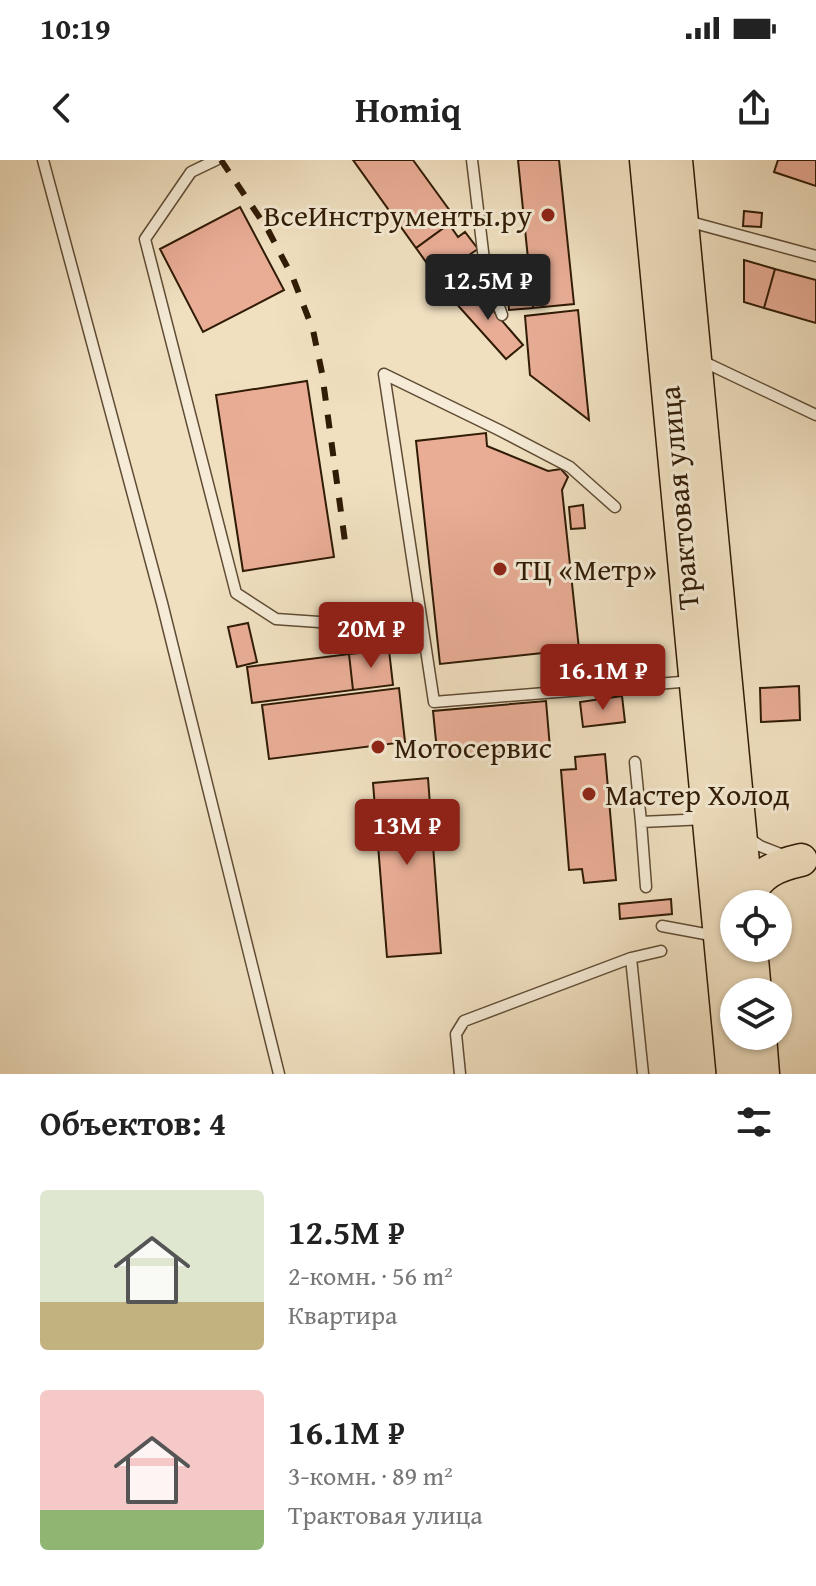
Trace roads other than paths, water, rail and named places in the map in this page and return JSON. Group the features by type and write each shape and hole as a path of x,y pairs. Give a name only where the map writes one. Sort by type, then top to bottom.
{"main road":[{"name":"Трактовая улица","path":"646,160 695,681 723,823 743,890"},
{"name":"Трактовая улица","path":"676,160 694,357 723,823 719,932 733,1074"},
{"path":"751,890 766,872 782,864 809,862"},
{"path":"761,1050 763,1074"}],"lane":[{"path":"43,160 162,603 279,1074"},
{"path":"216,160 191,172 145,239 236,593 276,619 319,622"},
{"path":"472,160 485,268 502,315"},
{"path":"681,219 816,256"},
{"path":"694,357 816,415"},
{"path":"615,507 570,467 384,374 434,702 695,681"},
{"path":"635,762 646,887"},
{"path":"641,822 723,823 751,842 809,862"},
{"path":"662,926 705,934 719,932"},
{"path":"460,1074 456,1034 464,1021 647,952 661,951"},
{"path":"631,958 643,1074"}],"railway":[{"path":"221,160 268,230 293,278 313,330 322,373 346,549"}],"place":[{"name":"ВсеИнструменты.ру","path":"548,215"},
{"name":"ТЦ «Метр»","path":"500,569"},
{"name":"Мотосервис","path":"378,747"},
{"name":"Мастер Холод","path":"589,794"}]}
